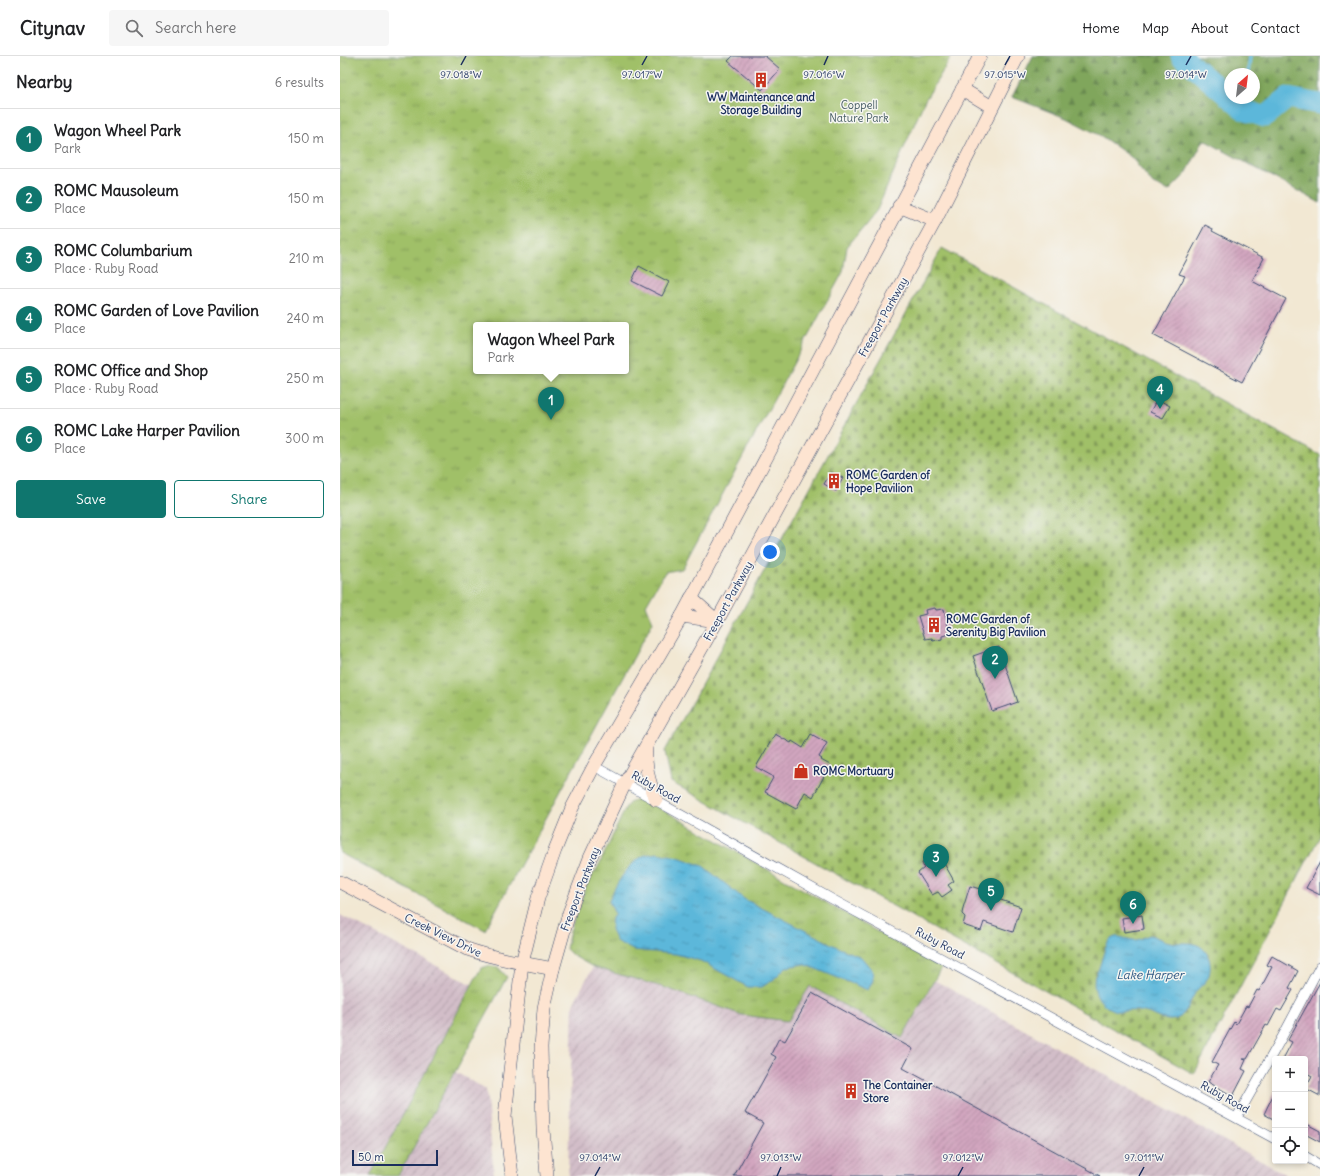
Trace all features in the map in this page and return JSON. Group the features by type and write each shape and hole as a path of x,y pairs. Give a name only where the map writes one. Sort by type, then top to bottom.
{"main road":[{"path":"512,1176 505,1116 522,963 538,898 572,808 594,766 682,616 980,56"},
{"name":"Freeport Parkway","path":"548,1176 543,1129 541,1047 544,1008 552,969 569,913 590,858 625,783 717,621 935,221 1018,56"},
{"path":"962,89 992,107"},
{"path":"899,206 935,221"},
{"path":"691,598 717,621"},
{"path":"682,616 717,621"},
{"path":"646,747 645,764 648,780 656,800"},
{"name":"Creek View Drive","path":"340,882 467,949 488,956 552,969"}],"street":[{"name":"Ruby Road","path":"594,766 832,899 1272,1137"},
{"path":"1237,1118 1320,966"},
{"path":"1308,1158 1320,1165"}],"shaded area":[{"path":"340,915 473,985 370,1176 340,1176"},
{"path":"593,967 666,988 810,986 902,1038 934,980 1288,1176 569,1176 573,1004"},
{"path":"455,1072 486,1089 494,1176 398,1176"}],"green space":[{"name":"Coppell Nature Park","path":"340,56 952,56 924,102 877,210 847,247 843,272 682,569 665,572 646,605 653,622 485,930 340,853"},
{"path":"1033,56 1320,56 1320,203 1204,140 1186,174 1169,191 1153,184 1131,157 1101,136 1066,118 1012,97"},
{"path":"942,248 1320,455 1320,836 1194,1074 671,782 665,751"},
{"path":"641,799 672,815 941,968 902,1038 810,986 788,1021 742,1015 666,988 593,967 572,955 566,949 570,931 586,886 598,867 626,807 631,801"},
{"path":"488,966 498,967 507,977 398,1176 370,1176 481,968"}],"water":[{"path":"658,853 678,857 703,866 744,899 839,948 861,957 872,970 873,980 868,990 804,964 786,967 774,979 762,987 748,987 701,961 676,954 633,950 616,941 611,930 612,918 615,914 609,901 611,895 622,876 632,864 643,856"},
{"name":"Lake Harper","path":"1150,935 1176,943 1192,943 1203,949 1209,958 1210,969 1207,979 1197,990 1183,1014 1176,1019 1168,1020 1141,1011 1117,1011 1102,1003 1096,993 1094,982 1095,976 1106,948 1112,938 1118,937 1135,940"}],"building":[{"name":"WW Maintenance and Storage Building","path":"733,56 765,56 780,69 762,90 728,61"},
{"path":"1205,225 1213,229 1212,231 1264,258 1252,281 1286,299 1242,382 1153,335 1185,276 1179,274"},
{"path":"639,266 669,282 662,296 632,281"},
{"path":"1157,399 1170,406 1163,418 1150,412"},
{"name":"ROMC Garden of Hope Pavilion","path":"831,472 843,478 836,491 824,484"},
{"name":"ROMC Garden of Serenity Big Pavilion","path":"935,608 936,610 944,609 950,634 942,636 942,639 933,641 932,638 925,639 918,616 926,614 925,610"},
{"path":"999,647 1018,702 992,711 973,656"},
{"name":"ROMC Mortuary","path":"775,734 791,743 792,741 803,748 811,734 827,743 819,757 822,759 821,760 830,765 813,797 805,792 796,809 765,792 773,778 756,767"},
{"path":"931,857 935,862 941,858 954,881 948,885 952,890 942,897 938,892 932,895 918,873 924,868 922,863"},
{"path":"1320,862 1320,895 1306,888"},
{"path":"970,886 993,893 992,897 1021,907 1013,932 984,922 981,931 963,925 965,917 962,914 963,908"},
{"path":"1142,915 1144,929 1124,932 1122,918"},
{"path":"1272,956 1298,971 1289,988 1293,990 1281,1011 1277,1009 1268,1026 1266,1025 1247,1059 1243,1059 1246,1060 1242,1069 1246,1071 1233,1096 1208,1082 1218,1065 1212,1062 1234,1022 1236,1024 1246,1006 1248,1007 1257,990 1259,991 1272,967 1267,965"},
{"path":"1320,982 1320,1096 1308,1090 1308,1083 1312,1076 1308,1074 1308,1056 1285,1056 1292,1042 1288,1040"},
{"name":"The Container Store","path":"812,993 913,1049 903,1068 1100,1176 734,1176 763,1123 745,1113 776,1057 771,1054 779,1038 785,1041"},
{"path":"1272,1097 1272,1118 1264,1114"},
{"path":"1308,1125 1320,1131 1320,1142 1308,1136"}],"waterway":[{"path":"1181,56 1244,110 1265,117 1288,98 1320,104"},
{"path":"1249,68 1250,56"},
{"path":"1244,104 1244,110"}],"place":[{"name":"WW Maintenance and Storage Building","path":"761,80"},
{"name":"ROMC Garden of Love Pavilion","path":"1160,409"},
{"name":"Wagon Wheel Park","path":"551,420"},
{"name":"ROMC Garden of Hope Pavilion","path":"834,481"},
{"name":"ROMC Garden of Serenity Big Pavilion","path":"934,625"},
{"name":"ROMC Mausoleum","path":"995,679"},
{"name":"ROMC Mortuary","path":"801,771"},
{"name":"ROMC Columbarium","path":"936,877"},
{"name":"ROMC Office and Shop","path":"991,911"},
{"name":"ROMC Lake Harper Pavilion","path":"1133,924"},
{"name":"The Container Store","path":"851,1091"}]}
